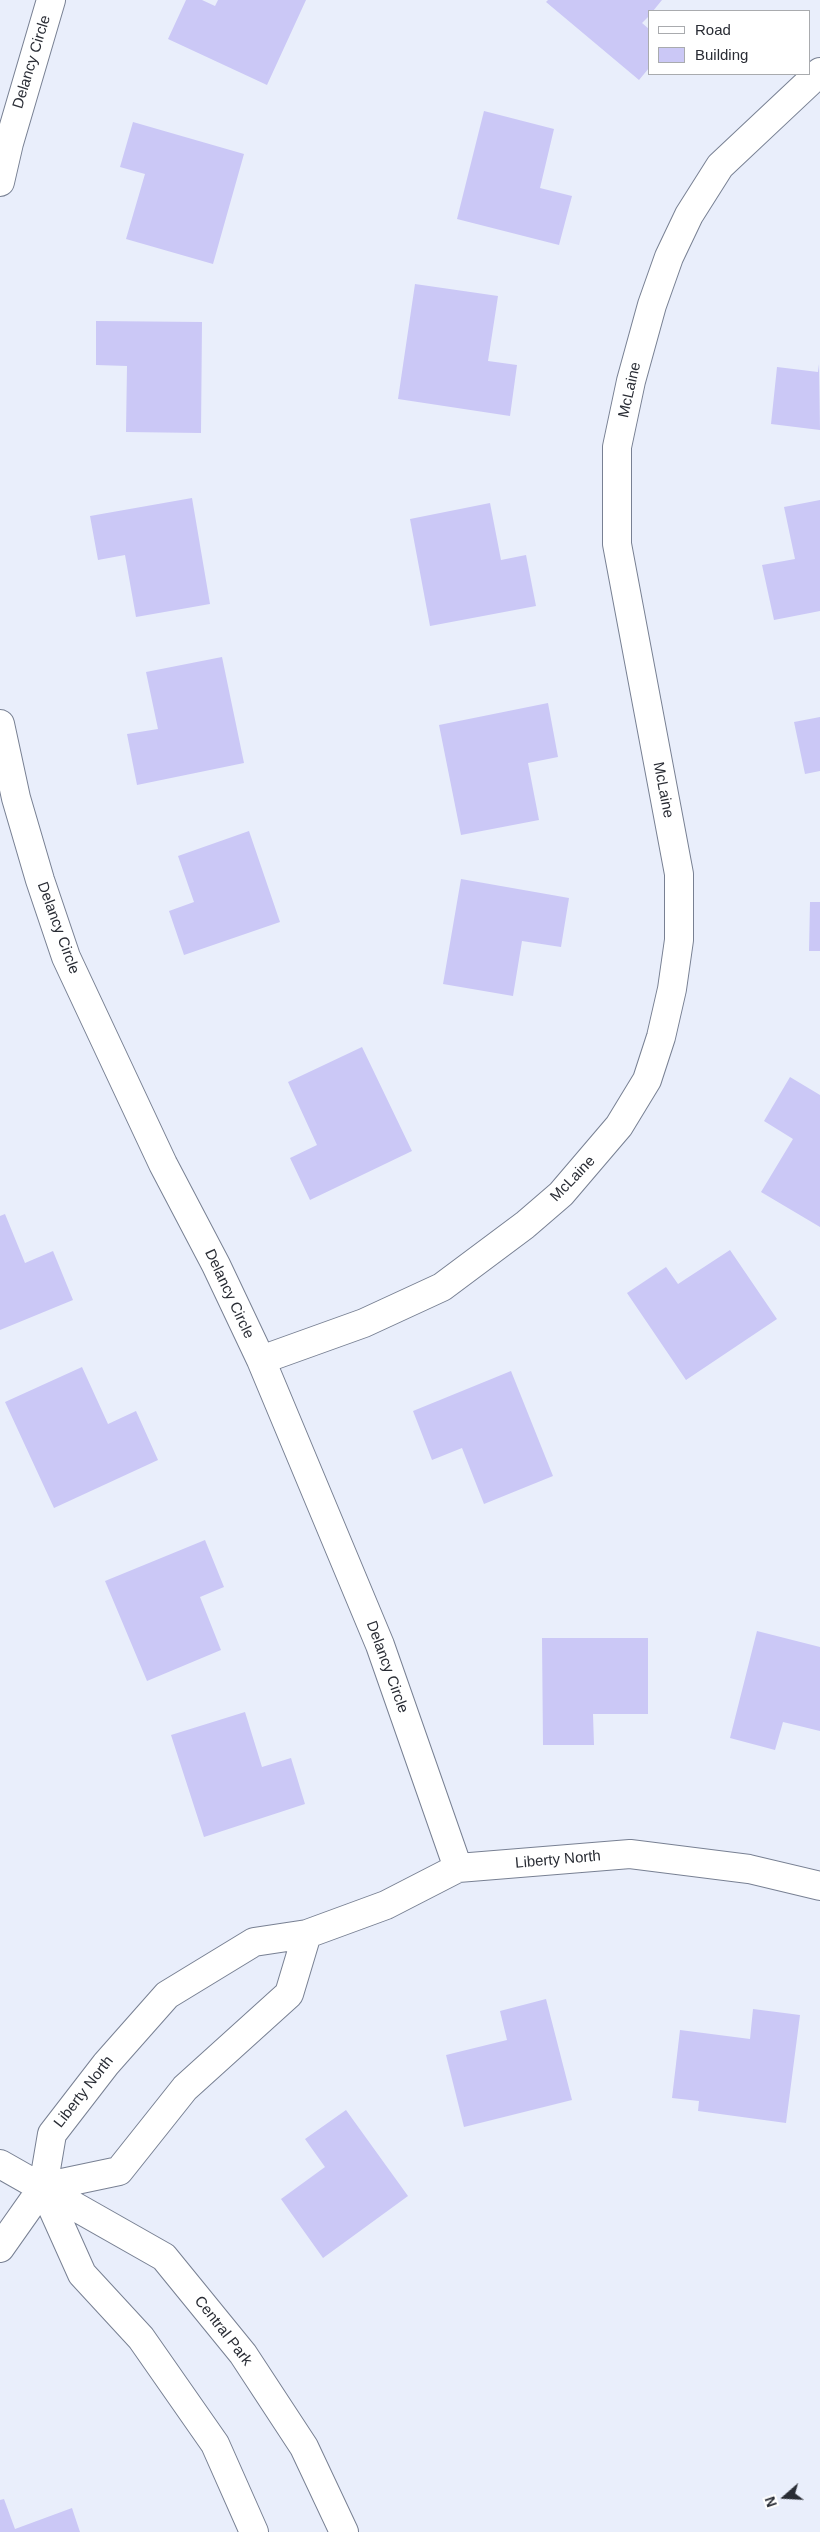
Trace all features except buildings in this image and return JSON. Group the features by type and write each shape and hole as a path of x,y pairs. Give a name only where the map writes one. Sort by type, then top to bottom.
{"street":[{"name":"Delancy Circle","path":"0,182 11,134 51,0"},
{"name":"McLaine","path":"260,1360 364,1322 442,1287 524,1225 560,1194 620,1126 647,1080 661,1037 672,989 679,940 679,874 617,544 617,447 631,381 652,305 669,257 689,215 720,166 820,72"},
{"name":"Delancy Circle","path":"0,724 16,798 40,880 66,956 163,1164 216,1265 260,1360 380,1645 458,1868"},
{"name":"Liberty North","path":"43,2187 52,2134 106,2064 167,1995 254,1942 307,1934 386,1905 458,1868 630,1854 749,1869 820,1886"},
{"path":"0,2248 43,2187 119,2171 185,2088 289,1994 307,1934"},
{"name":"Central Park","path":"0,2164 164,2257 243,2354 304,2447 344,2532"},
{"path":"43,2187 82,2274 141,2338 215,2444 254,2532"}]}
